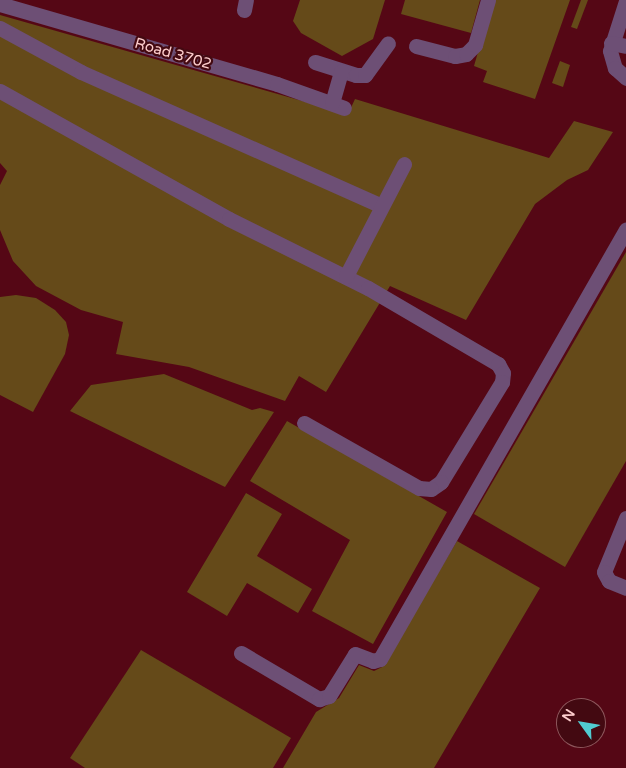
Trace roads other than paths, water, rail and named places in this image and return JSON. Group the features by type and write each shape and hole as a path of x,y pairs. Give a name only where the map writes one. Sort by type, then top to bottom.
{"street":[{"path":"416,46 455,56 466,54 475,45 488,0"},
{"path":"626,1 618,44 612,60 626,78"},
{"name":"Road 3702","path":"0,4 277,84 338,105 341,71"},
{"path":"0,28 81,72 382,206"},
{"path":"315,62 341,71 366,75 388,43"},
{"path":"0,91 229,219 346,276 498,364 503,373 502,382 441,482 431,489 419,488 304,423"},
{"path":"346,276 404,164"},
{"path":"241,653 319,700 329,696 355,654 373,661 380,659 626,230"},
{"path":"626,518 604,572 609,581 626,588"}]}
